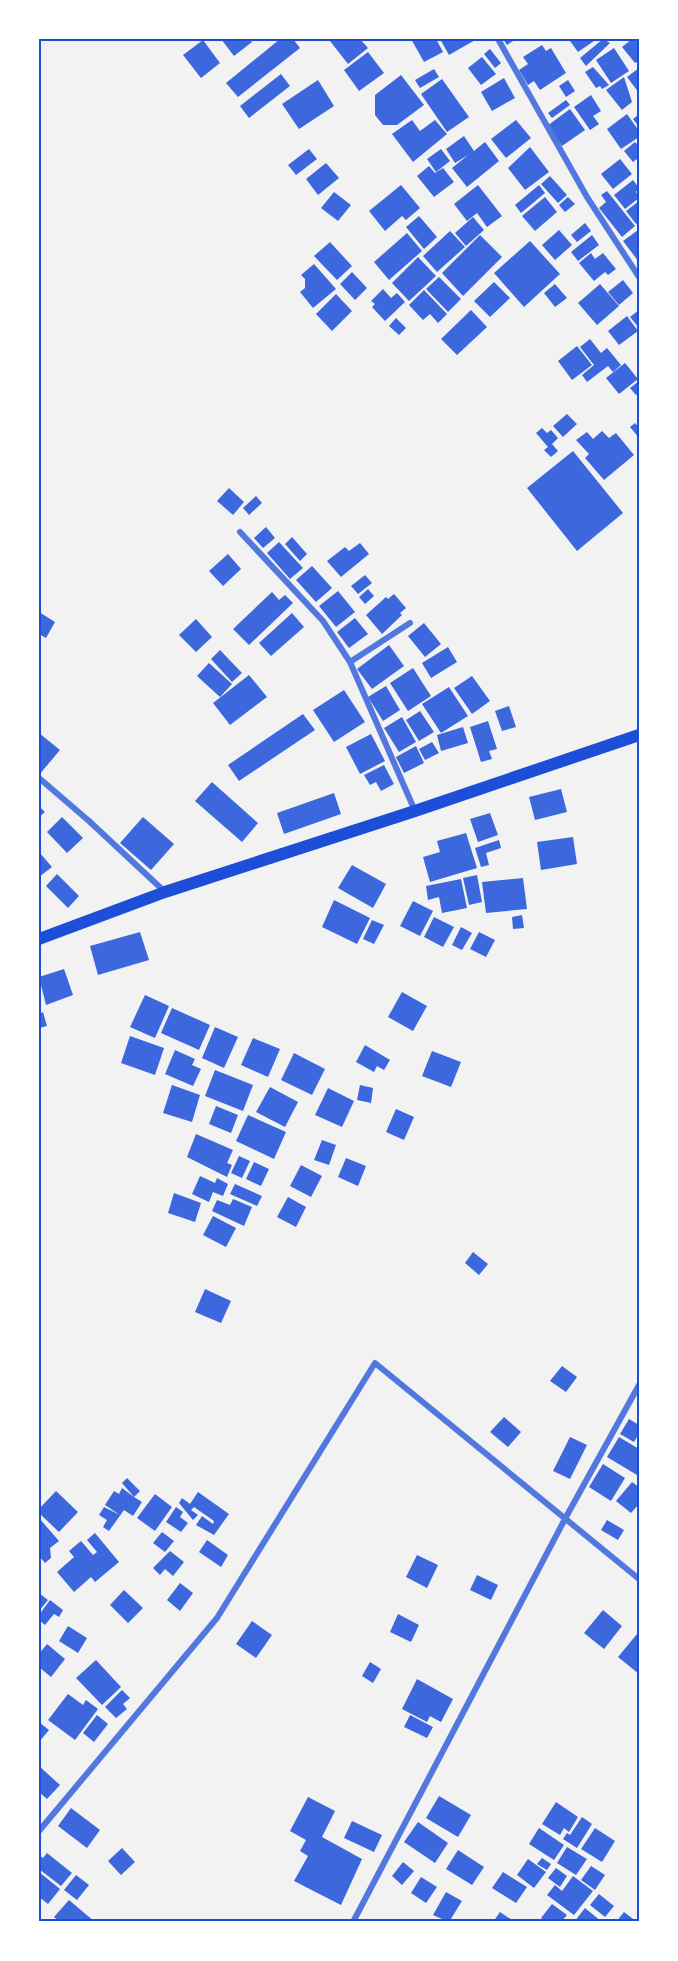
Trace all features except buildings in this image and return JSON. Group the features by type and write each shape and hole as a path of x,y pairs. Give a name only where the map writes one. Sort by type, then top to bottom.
{"main road":[{"path":"39,939 165,892 415,812 639,735"}],"street":[{"path":"498,39 587,197 639,278"},
{"path":"240,532 324,621 350,662 415,812"},
{"path":"350,662 410,622"},
{"path":"39,778 165,892"},
{"path":"39,1831 217,1618 375,1364 566,1517 639,1579"},
{"path":"353,1922 566,1517 639,1385"}]}
